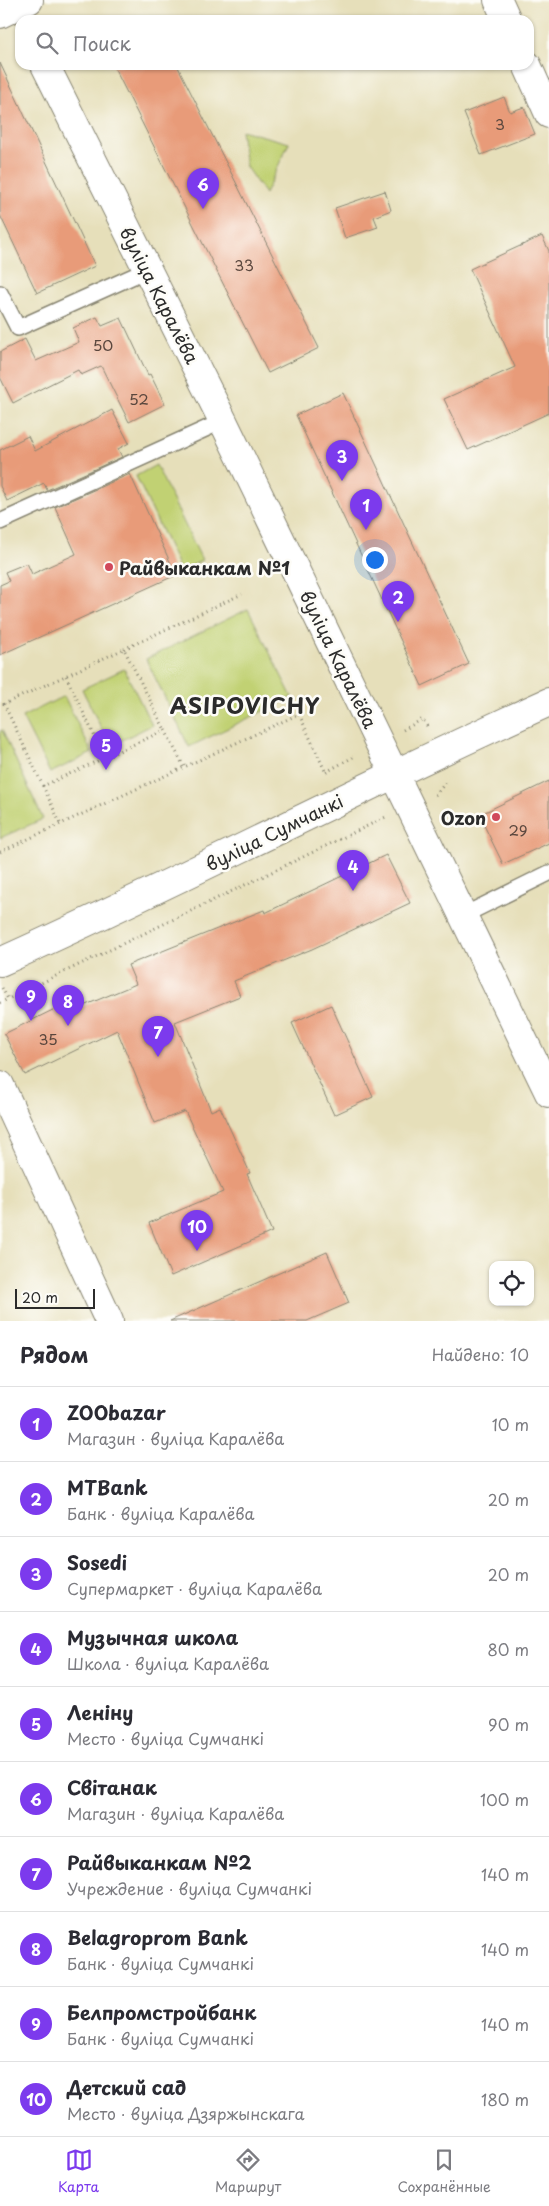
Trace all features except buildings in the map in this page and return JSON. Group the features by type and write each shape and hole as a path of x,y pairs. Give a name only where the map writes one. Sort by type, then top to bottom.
{"street":[{"path":"498,0 505,15"},
{"name":"вуліца Каралёва","path":"48,70 223,421 549,1093"},
{"path":"529,70 549,114"},
{"name":"вуліца Сумчанкі","path":"0,962 102,916 345,796 395,775 439,752 549,702"},
{"path":"0,1085 110,1321"}],"lane":[{"path":"0,294 18,328 148,270"},
{"path":"0,522 223,421"},
{"path":"462,916 549,873"}],"path":[{"path":"60,824 2,705 242,594"},
{"path":"124,649 184,767"},
{"path":"66,676 105,758"},
{"path":"0,852 299,714 328,776 345,796 377,821 0,1003"},
{"path":"43,786 164,730"},
{"path":"0,983 8,998"}],"green space":[{"path":"241,130 289,143 265,194 246,167"},
{"path":"156,465 202,560 181,572 136,476"},
{"path":"248,609 292,697 189,747 146,659"},
{"path":"124,669 152,725 110,746 82,689"},
{"path":"64,696 92,753 50,773 22,717"},
{"path":"2,730 43,819 0,838 0,731"}],"place":[{"name":"Світанак","path":"203,209"},
{"name":"Sosedi","path":"342,481"},
{"name":"ZOObazar","path":"366,530"},
{"name":"Райвыканкам №1","path":"109,567"},
{"name":"MTBank","path":"398,622"},
{"name":"Леніну","path":"106,770"},
{"name":"Ozon","path":"496,817"},
{"name":"Музычная школа","path":"353,891"},
{"name":"Белпромстройбанк","path":"31,1021"},
{"name":"Belagroprom Bank","path":"68,1026"},
{"name":"Райвыканкам №2","path":"158,1057"},
{"name":"Детский сад","path":"197,1251"}],"district":[{"name":"ASIPOVICHY","path":"245,704"}]}
